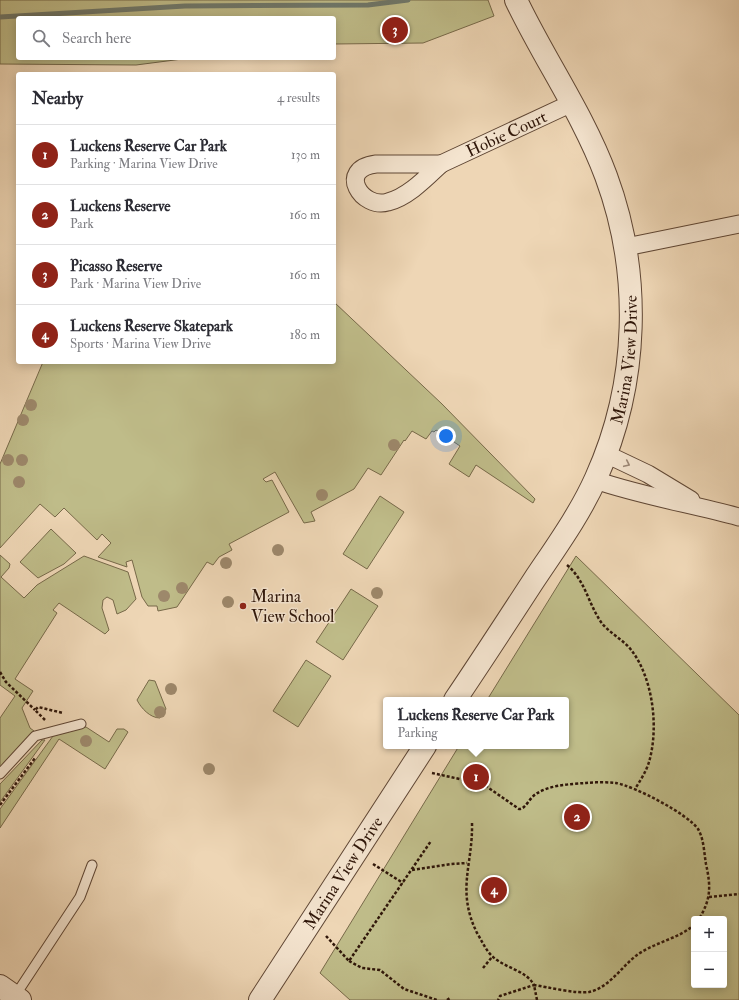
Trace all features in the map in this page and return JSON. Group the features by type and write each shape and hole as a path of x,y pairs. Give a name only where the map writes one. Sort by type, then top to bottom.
{"street":[{"name":"Marina View Drive","path":"458,697 551,555 595,480 606,454 620,412 630,354 631,307 626,247 607,178 572,103 516,0"},
{"name":"Hobie Court","path":"441,164 572,103"},
{"path":"626,247 739,224"},
{"path":"606,454 648,474 703,507"},
{"path":"595,480 638,494 703,507 739,517"},
{"name":"Marina View Drive","path":"260,1000 423,749"}],"lane":[{"path":"0,774 35,736 81,724"},
{"path":"12,994 80,897 92,865"}],"path":[{"path":"566,564 579,577 601,622 630,649 636,657 647,681 652,710 652,738 649,762 635,789"},
{"path":"0,672 6,682 35,710"},
{"path":"432,773 483,784 521,810 535,794 544,790 564,786 603,782 617,783 635,789 686,817 697,828 702,840 709,876 709,897 700,916"},
{"path":"472,822 473,843 467,863 466,893 470,915 484,945 492,957 528,978 534,985 538,1000"},
{"path":"349,961 431,841"},
{"path":"412,870 467,863"},
{"path":"373,864 403,883"},
{"path":"709,897 739,894"},
{"path":"498,1000 500,996 534,985 589,992 609,981 636,956 659,942 683,934 691,927"},
{"path":"326,936 349,961 362,968 380,970 404,989 437,1000"},
{"path":"483,968 492,957"}],"shaded area":[{"path":"0,0 488,0 494,16 423,43 336,44 336,16 16,16 16,60 175,60 136,65 0,64"},
{"path":"336,304 442,404 535,499 533,503 476,465 469,477 449,464 460,446 436,430 434,432 432,431 426,439 412,431 405,441 404,440 381,475 368,468 354,489 311,512 315,521 304,523 275,472 263,479 266,482 272,480 289,512 229,544 232,550 219,557 213,565 207,562 177,607 158,611 157,606 148,606 142,597 132,560 126,562 127,567 98,557 111,543 102,534 97,540 64,508 55,517 40,504 0,548 0,464 42,364 336,364"},
{"path":"380,496 404,512 367,569 343,554"},
{"path":"51,529 76,553 64,564 38,578 20,562"},
{"path":"0,555 10,564 9,568 1,577 24,598 37,585 84,556 128,572 136,599 126,610 117,614 113,600 107,597 103,600 102,608 109,630 105,634 59,603 53,610 57,613 15,679 33,691 22,708 30,728 34,731 0,768 0,718 15,696 0,685"},
{"path":"576,556 739,715 739,1000 350,1000 320,973 457,749 569,749 569,697 489,697"},
{"path":"351,589 378,606 343,660 316,642"},
{"path":"306,660 331,676 298,727 273,711"},
{"path":"149,680 155,681 166,709 160,718 156,718 146,712 137,700"},
{"path":"86,727 109,742 117,729 124,729 128,732 105,769 59,739 0,828 0,809 53,736"},
{"path":"42,740 45,740 0,802 0,784"}],"waterway":[{"path":"17,16 185,6 368,5 408,0"},
{"path":"0,17 16,16"}],"place":[{"name":"Picasso Reserve","path":"395,30"},
{"name":"Marina View School","path":"243,606"},
{"name":"Luckens Reserve Car Park","path":"476,777"},
{"name":"Luckens Reserve","path":"577,817"},
{"name":"Luckens Reserve Skatepark","path":"494,890"}]}
